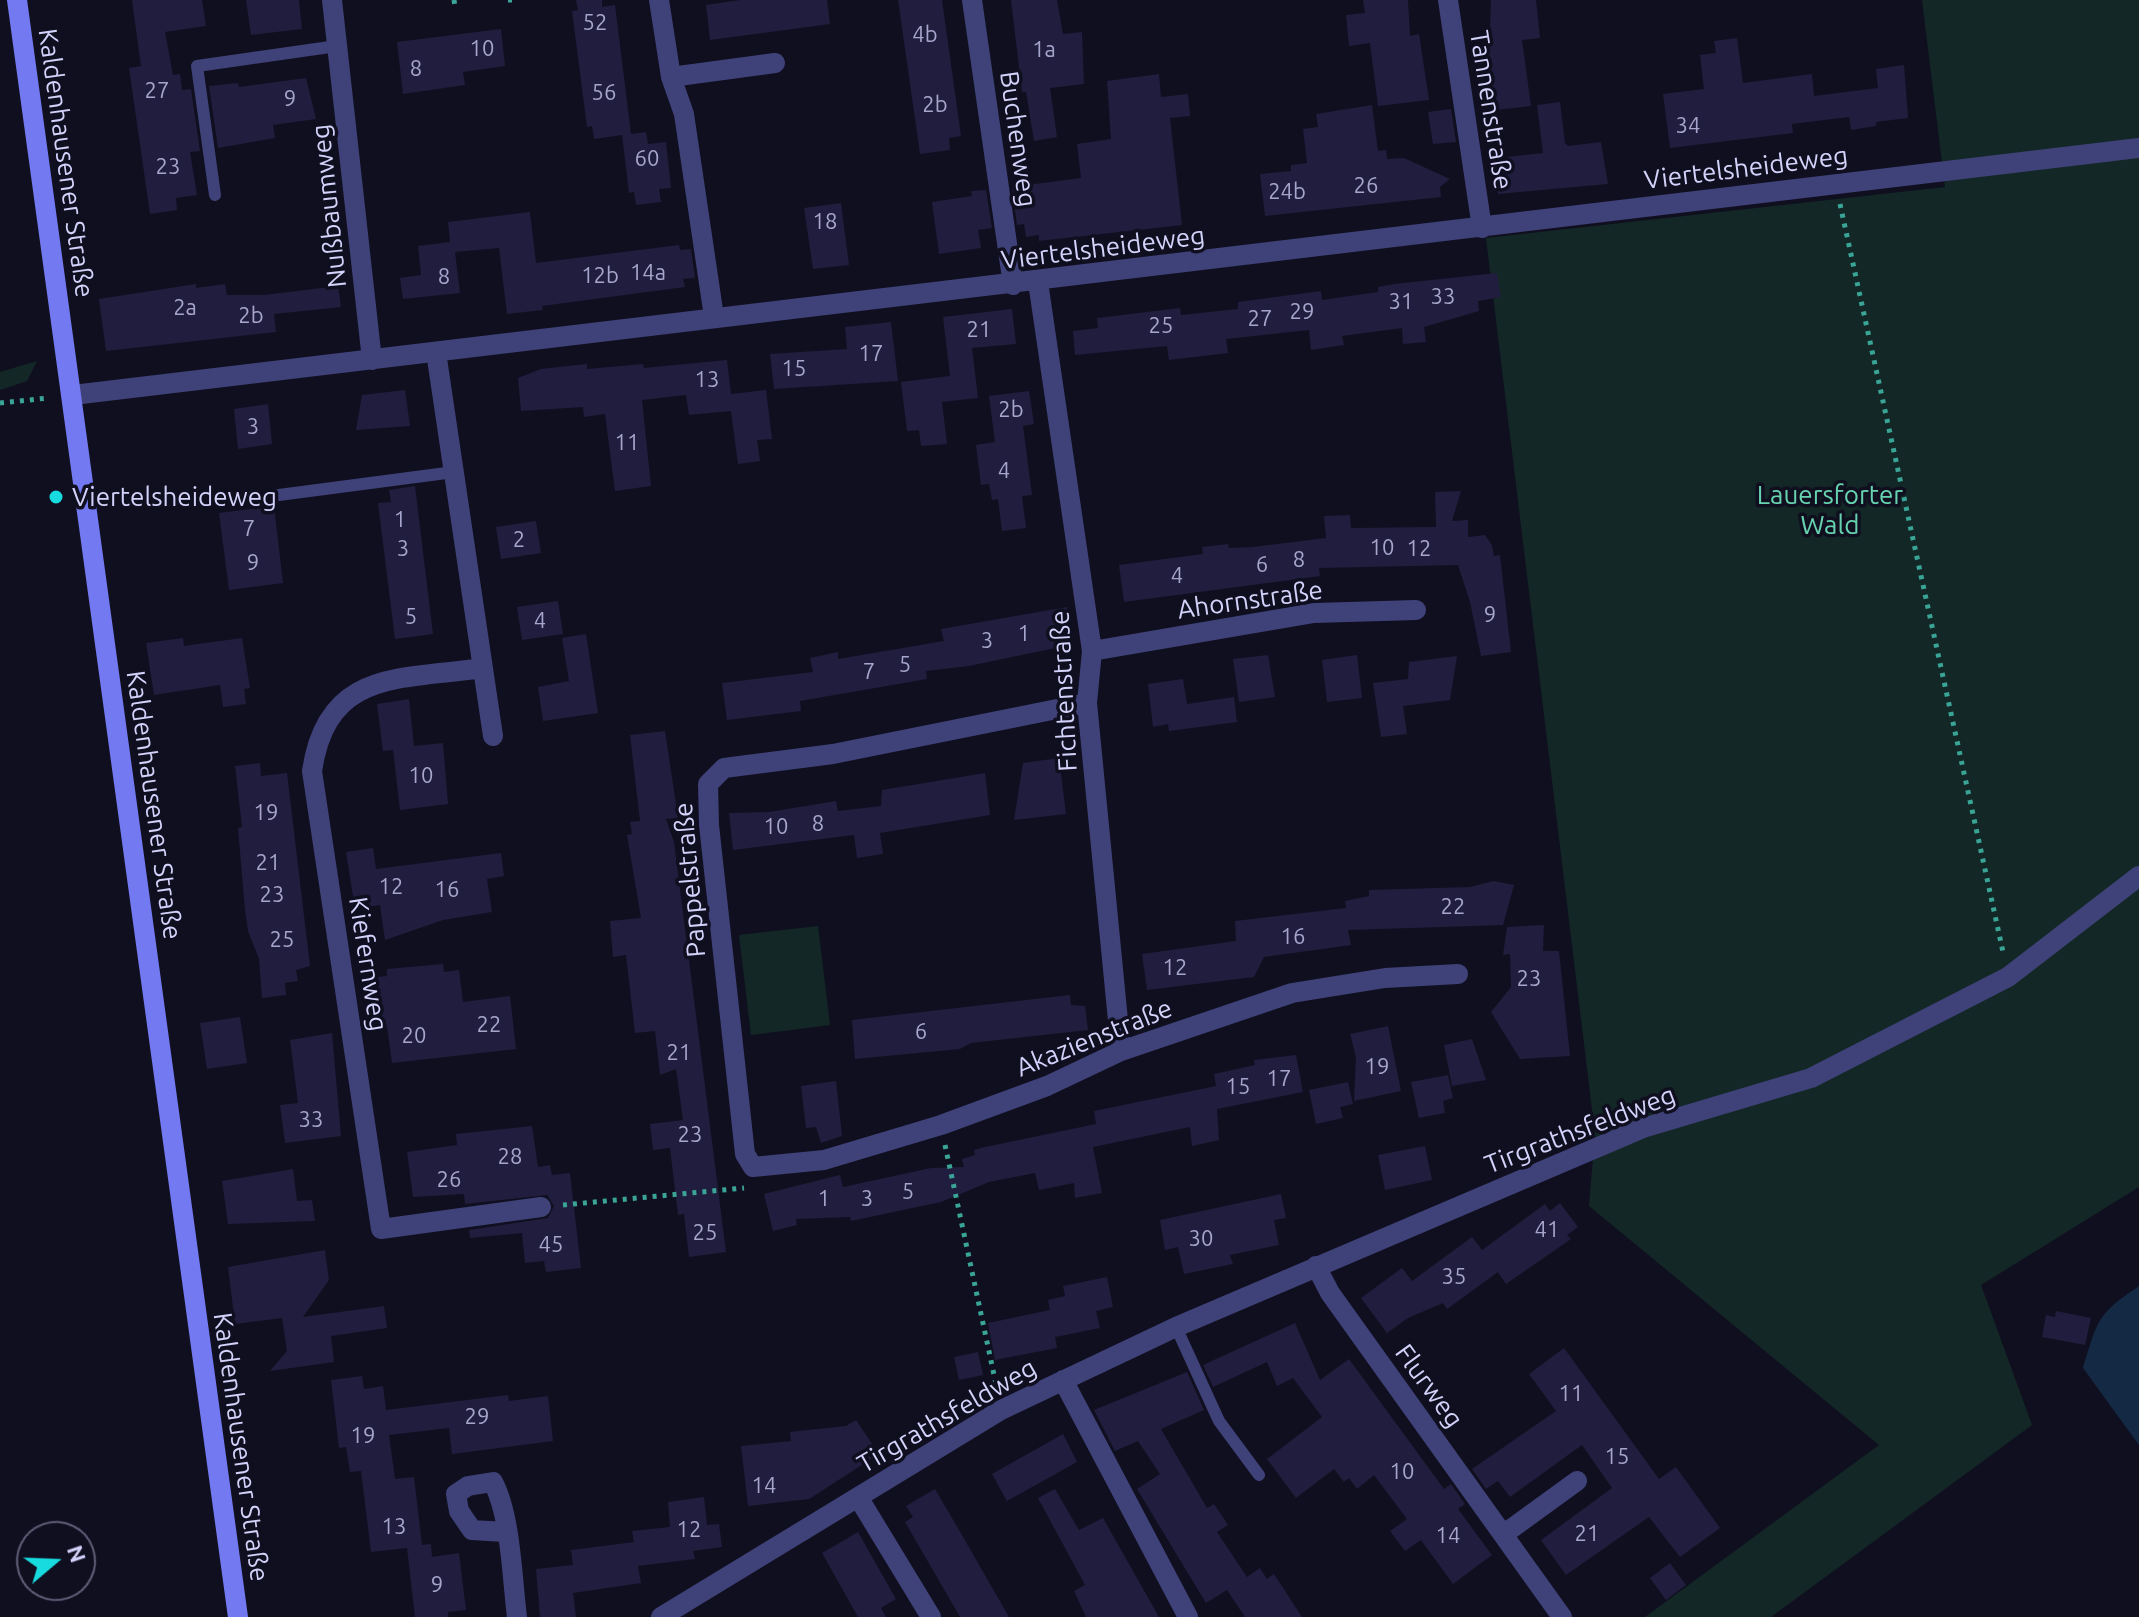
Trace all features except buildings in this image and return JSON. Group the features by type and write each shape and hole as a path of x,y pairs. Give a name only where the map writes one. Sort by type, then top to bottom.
{"main road":[{"name":"Kaldenhausener Straße","path":"17,0 238,1617"}],"street":[{"name":"Nußbaumweg","path":"332,0 372,360"},
{"path":"659,0 671,77 684,114 714,317"},
{"name":"Buchenweg","path":"972,0 1013,285"},
{"name":"Tannenstraße","path":"1448,0 1482,228"},
{"path":"671,77 775,63"},
{"name":"Viertelsheideweg","path":"73,395 2139,148"},
{"name":"Fichtenstraße","path":"1038,282 1092,651 1087,703 1121,1051"},
{"path":"436,352 493,736"},
{"name":"Ahornstraße","path":"1092,651 1314,613 1416,610"},
{"name":"Kiefernweg","path":"483,668 367,685 333,711 317,737 312,771 381,1229 541,1207"},
{"name":"Pappelstraße","path":"753,1167 745,1154 709,825 708,784 724,768 833,754 1087,703"},
{"name":"Tirgrathsfeldweg","path":"661,1617 1001,1410 1176,1327 1643,1128 1811,1078 2008,977 2139,876"},
{"name":"Akazienstraße","path":"753,1167 824,1160 941,1125 1047,1086 1121,1051 1292,993 1385,978 1458,974"},
{"name":"Flurweg","path":"1316,1266 1330,1293 1562,1617"},
{"name":"Tirgrathsfeldweg","path":"1063,1380 1188,1617"},
{"path":"1504,1534 1577,1481"},
{"name":"Tirgrathsfeldweg","path":"858,1497 931,1617"},
{"path":"505,1532 517,1617"}],"lane":[{"path":"215,195 197,66 337,46"},
{"path":"279,495 454,472"},
{"path":"1176,1327 1219,1421 1259,1475"}],"path":[{"path":"1835,182 2008,977"},
{"path":"0,403 73,395"},
{"path":"941,1125 1001,1410"},
{"path":"541,1207 747,1188 753,1167"}],"green space":[{"name":"Lauersforter Wald","path":"1922,0 2139,0 2139,1187 1981,1285 2032,1425 1771,1617 1645,1617 1879,1445 1589,1206 1595,1134 1486,238 1945,187"},
{"path":"37,361 27,381 0,390 0,372"},
{"path":"818,926 830,1025 751,1035 739,935"}],"water":[{"path":"2139,1286 2139,1445 2083,1368 2100,1320 2114,1304"}],"place":[{"name":"Viertelsheideweg","path":"56,497"}]}
